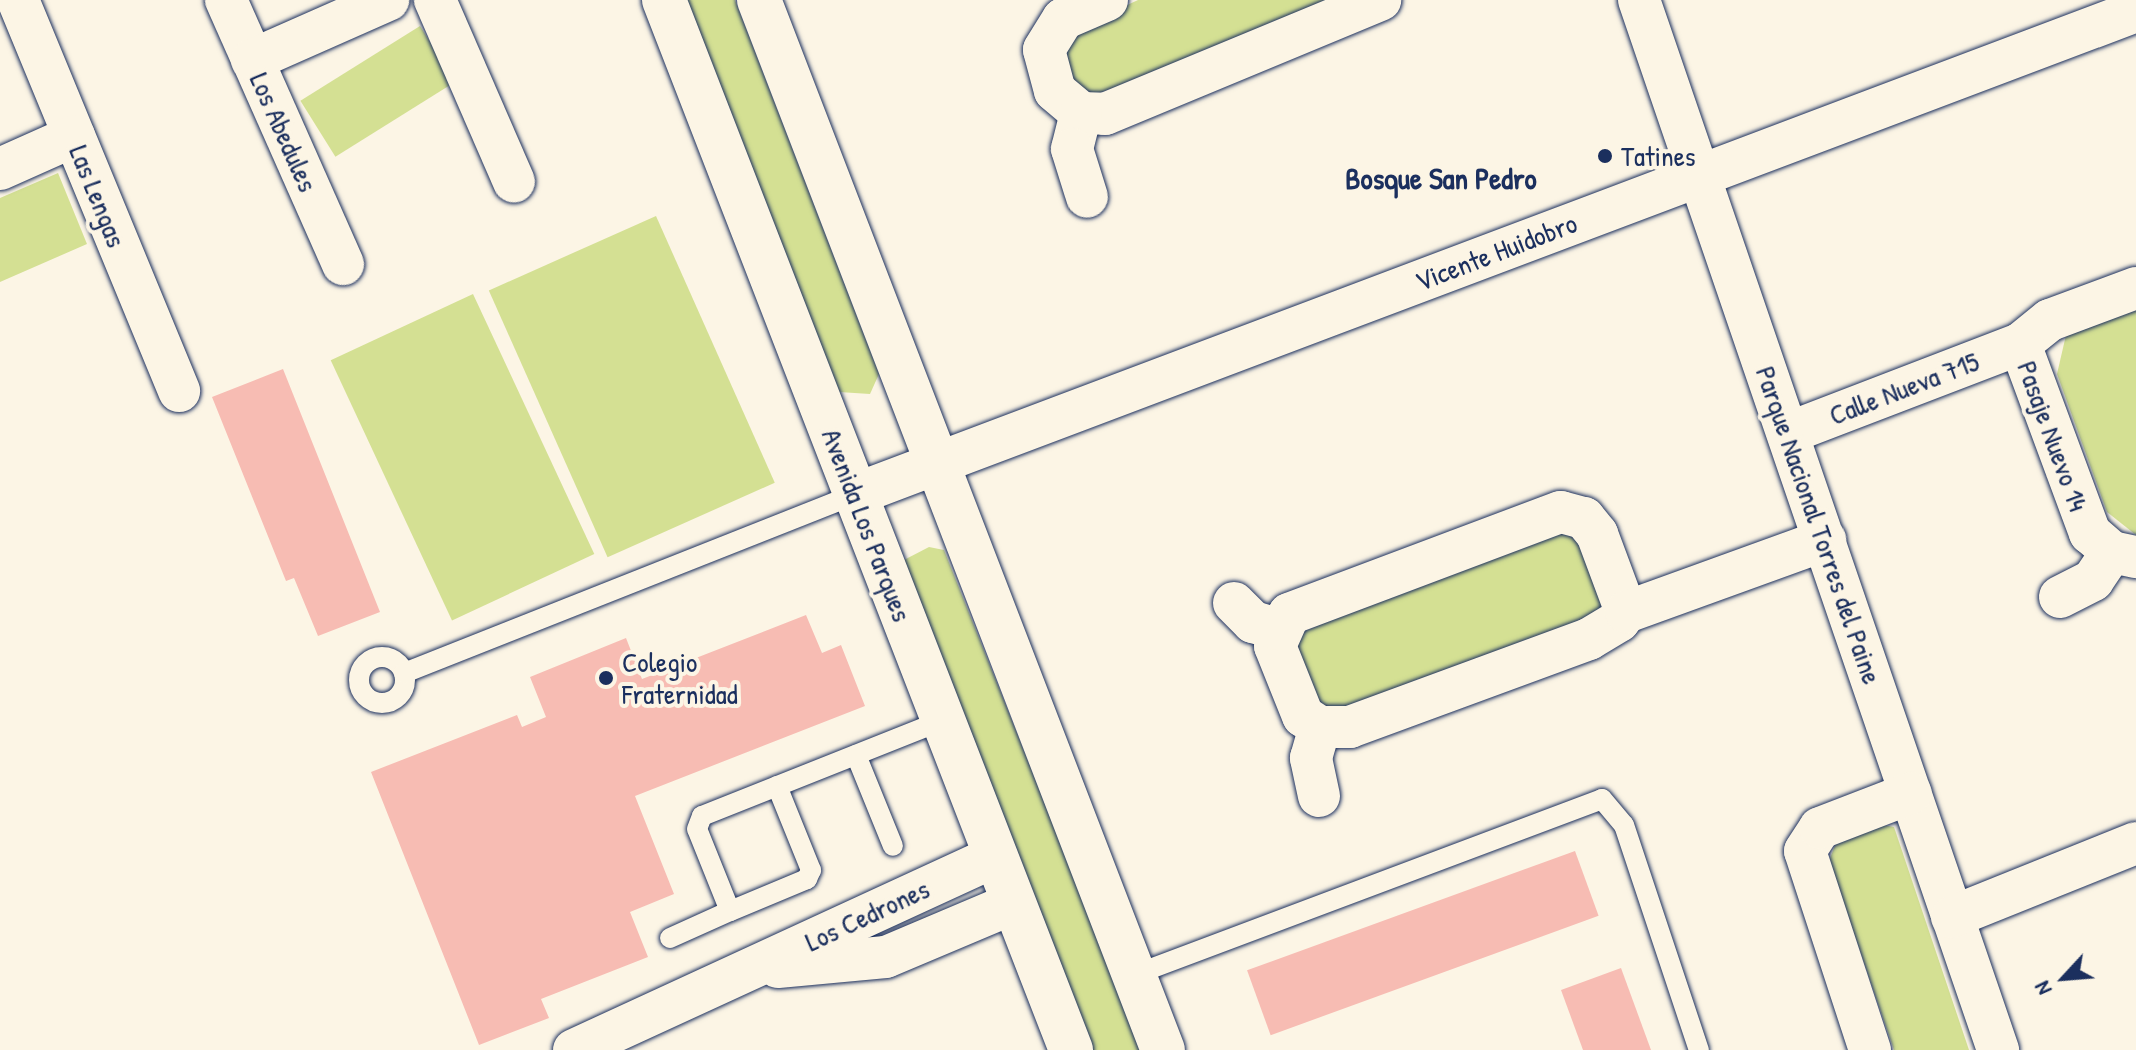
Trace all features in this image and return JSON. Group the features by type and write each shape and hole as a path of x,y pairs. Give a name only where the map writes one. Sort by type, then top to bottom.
{"main road":[{"name":"Avenida Los Parques","path":"664,0 1071,1050"},
{"path":"763,1 936,464 1163,1050"}],"street":[{"name":"Las Lengas","path":"18,0 179,391"},
{"name":"Los Abedules","path":"226,0 343,264"},
{"path":"252,60 388,0"},
{"path":"435,0 514,182"},
{"path":"1107,0 1063,19 1044,50 1055,91 1081,113 1105,114 1368,2"},
{"name":"Parque Nacional Torres del Paine","path":"1639,0 1998,1050"},
{"name":"Vicente Huidobro","path":"856,494 2136,11"},
{"path":"1081,113 1072,149 1087,197"},
{"path":"0,169 74,136"},
{"name":"Pasaje Nuevo 14","path":"2060,597 2093,580 2124,554 2083,519 2020,344 2050,320 2136,288"},
{"name":"Calle Nueva 715","path":"1788,433 2020,344"},
{"path":"1626,612 1591,525 1561,512 1297,609 1278,629 1277,657 1296,705 1320,727 1350,727 1589,639 1626,612 1825,540"},
{"path":"1234,603 1253,622 1278,629"},
{"path":"1319,796 1311,758 1320,727"},
{"path":"1870,1050 1805,851 1820,828 1911,793"},
{"path":"1952,917 2136,843"},
{"name":"Los Cedrones","path":"574,1050 996,856"},
{"name":"Los Cedrones","path":"738,975 886,957 1014,903"}],"lane":[{"path":"404,673 856,494"},
{"path":"730,911 697,829 702,816 943,720"},
{"path":"856,755 893,846"},
{"path":"670,938 807,879 811,870 777,786"},
{"path":"1134,975 1602,799 1624,825 1699,1050"}],"green space":[{"path":"682,0 735,0 879,374 870,394 839,392"},
{"path":"1138,0 1343,0 1335,11 1088,97 1064,75 1065,34"},
{"path":"420,26 455,82 335,157 300,101"},
{"path":"58,173 87,244 0,282 0,198"},
{"path":"656,216 775,483 608,557 489,290"},
{"path":"473,294 594,554 452,620 331,360"},
{"path":"2136,305 2136,535 2107,512 2057,374 2066,335"},
{"path":"1572,523 1609,616 1325,731 1287,638"},
{"path":"929,547 944,550 1143,1050 1086,1050 902,561"},
{"path":"1878,824 1894,827 1969,1050 1894,1050 1829,861 1836,843"}],"building":[{"path":"283,369 380,612 318,636 294,578 286,581 212,397"},
{"path":"806,615 822,653 841,645 865,706 635,796 674,894 630,912 648,957 541,999 549,1018 479,1045 371,772 517,715 522,727 546,717 530,677 626,638 642,679"},
{"path":"1575,851 1599,916 1271,1035 1247,970"},
{"path":"1621,968 1651,1050 1583,1050 1561,990"}],"place":[{"name":"Tatines","path":"1605,156"},
{"name":"Colegio Fraternidad","path":"606,678"}],"district":[{"name":"Bosque San Pedro","path":"1441,178"}]}
